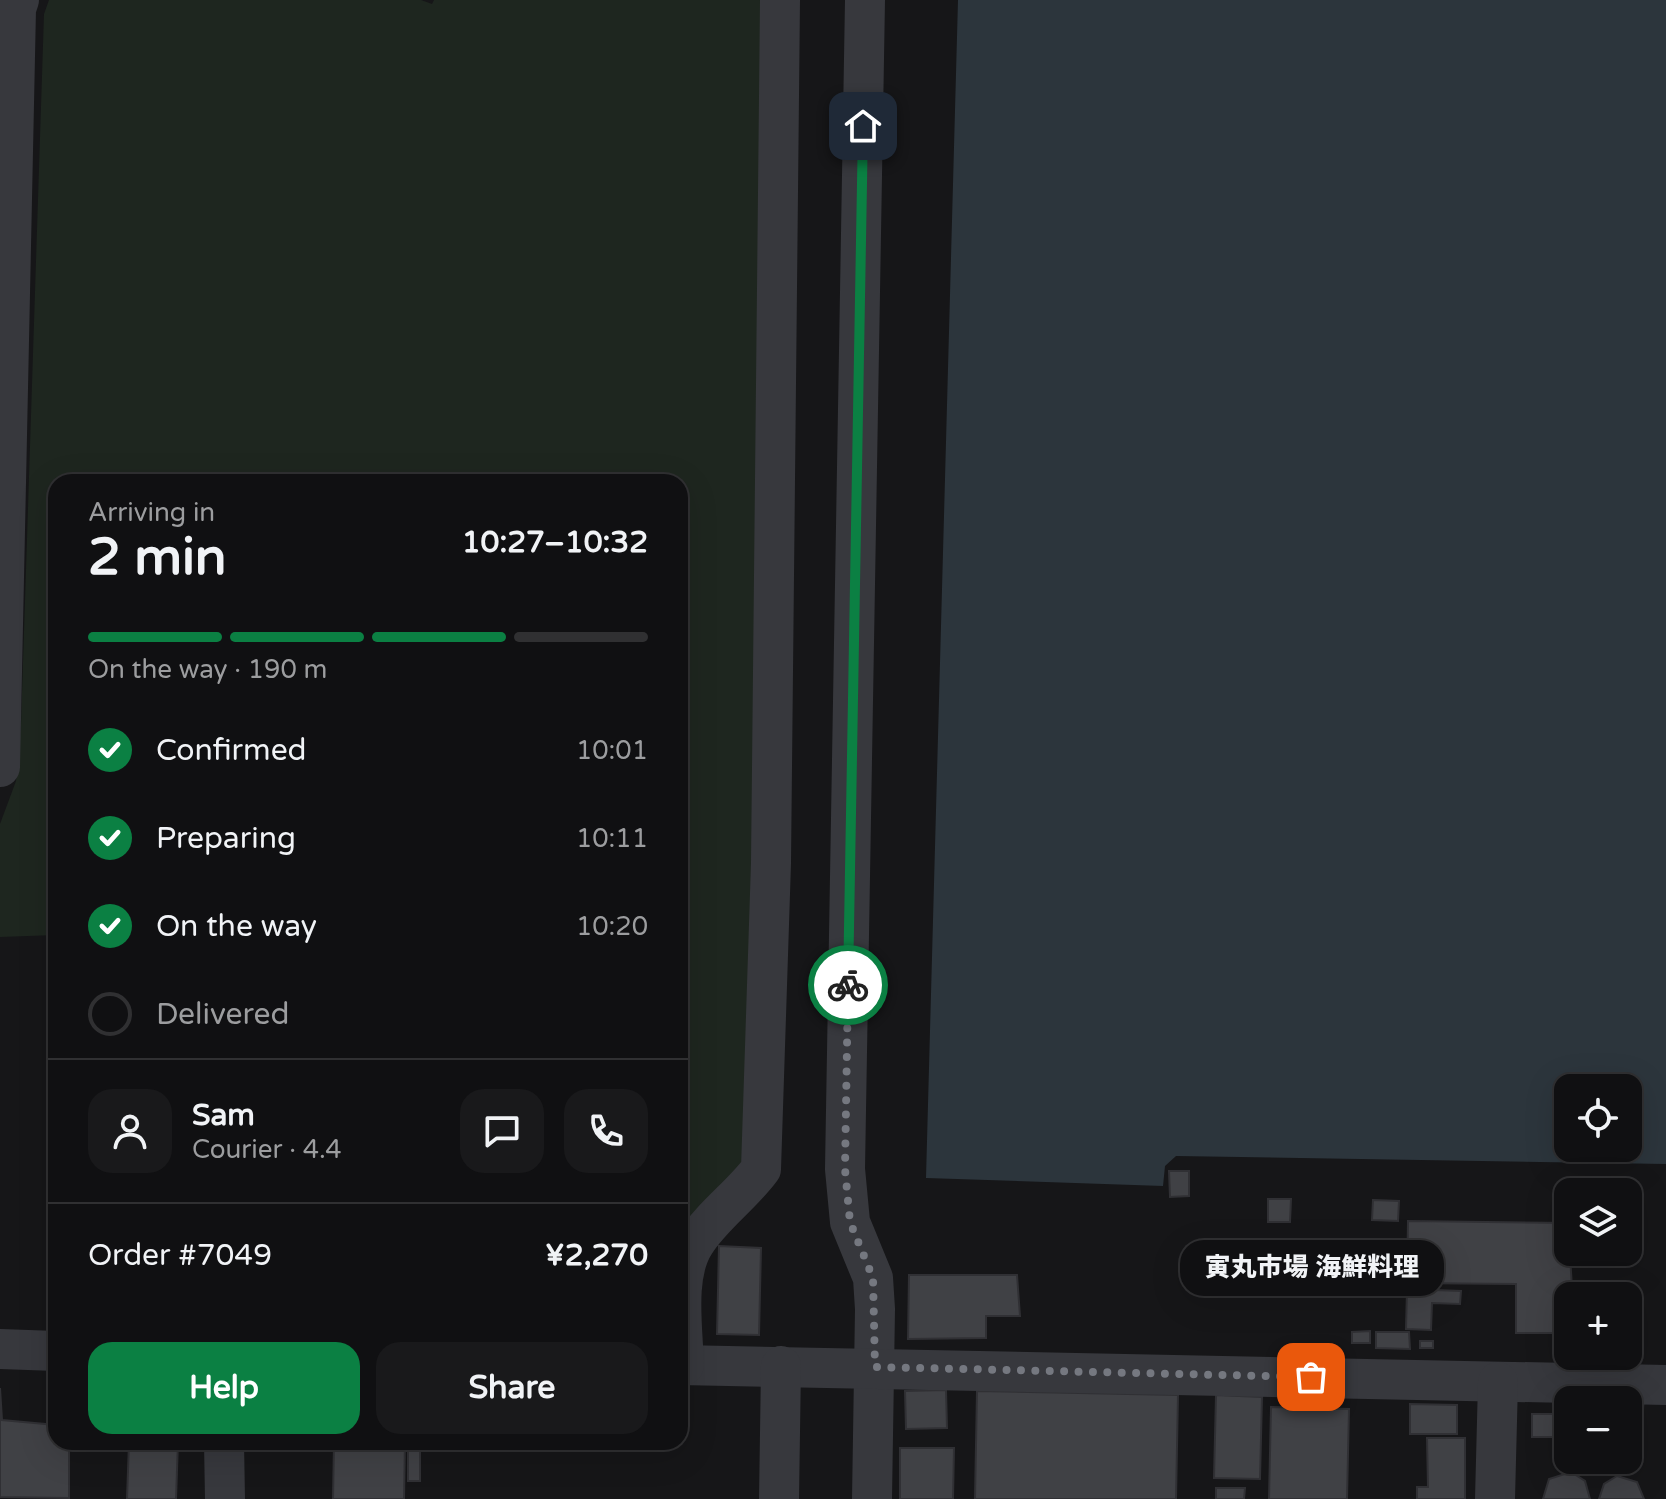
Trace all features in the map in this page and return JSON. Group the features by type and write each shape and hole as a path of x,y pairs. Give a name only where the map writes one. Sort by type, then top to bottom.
{"street":[{"path":"0,767 16,9 19,0"},
{"path":"688,1276 694,1244 743,1193 761,1169 771,879 780,0"},
{"path":"865,0 845,1169 850,1222 873,1278 875,1367 872,1499"},
{"path":"0,1349 48,1351"},
{"path":"688,1365 1666,1385"},
{"path":"779,1499 781,1366"},
{"path":"1495,1499 1498,1382"},
{"path":"224,1450 225,1499"}],"shaded area":[{"path":"49,0 421,0 432,4 434,0 768,0 760,1140 688,1267 688,474 48,474 48,935 0,937 0,824 16,781 21,724 44,14"},
{"path":"958,0 1666,0 1666,1164 1176,1156 1165,1166 1163,1186 926,1178"}],"building":[{"path":"1169,1171 1189,1171 1189,1196 1170,1197"},
{"path":"1268,1199 1291,1199 1290,1222 1268,1222"},
{"path":"1373,1200 1399,1201 1398,1221 1372,1220"},
{"path":"1408,1221 1554,1223 1554,1266 1571,1266 1572,1282 1554,1282 1554,1333 1516,1333 1516,1284 1407,1283"},
{"path":"719,1246 761,1248 759,1335 717,1334"},
{"path":"909,1275 1017,1275 1020,1316 986,1316 986,1338 908,1339"},
{"path":"1407,1289 1461,1291 1460,1304 1432,1303 1431,1330 1406,1329"},
{"path":"1370,1331 1370,1343 1352,1343 1352,1332"},
{"path":"1376,1332 1409,1332 1410,1349 1376,1348"},
{"path":"1420,1341 1433,1341 1433,1348 1420,1348"},
{"path":"0,1388 2,1420 48,1424 48,1450 69,1450 69,1498 0,1497"},
{"path":"946,1390 947,1428 906,1429 905,1391"},
{"path":"977,1391 1178,1395 1176,1499 975,1499"},
{"path":"1216,1395 1262,1397 1260,1479 1214,1478"},
{"path":"1410,1404 1457,1405 1457,1434 1410,1434"},
{"path":"1271,1407 1349,1409 1347,1499 1269,1499"},
{"path":"1532,1414 1554,1414 1554,1437 1532,1437"},
{"path":"1427,1438 1465,1438 1465,1499 1417,1499 1417,1487 1428,1487"},
{"path":"900,1448 954,1448 953,1499 900,1499"},
{"path":"129,1450 178,1450 176,1499 127,1499"},
{"path":"334,1450 405,1450 404,1499 333,1499"},
{"path":"408,1450 420,1450 420,1481 408,1481"},
{"path":"1574,1474 1585,1481 1590,1499 1543,1499 1549,1479"},
{"path":"1617,1476 1637,1482 1644,1499 1599,1499 1604,1484"},
{"path":"1216,1488 1245,1488 1244,1499 1216,1499"}],"way so far":[{"path":"848,985 845,1169 850,1222 873,1278 875,1367 1311,1377"}],"place":[{"name":"寅丸市場 海鮮料理","path":"1311,1377"}],"route":[{"path":"848,985 863,126"}]}
